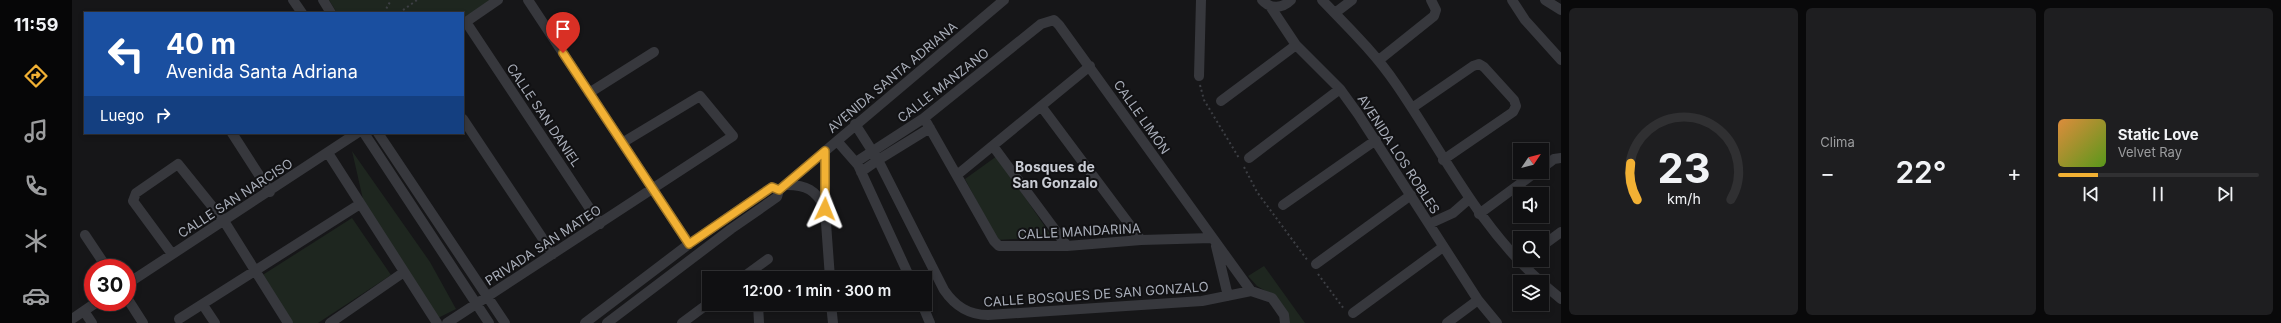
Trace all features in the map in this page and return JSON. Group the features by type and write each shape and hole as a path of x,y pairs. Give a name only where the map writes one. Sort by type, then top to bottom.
{"street":[{"path":"293,0 301,12"},
{"path":"323,0 330,12"},
{"path":"464,23 498,0"},
{"path":"528,0 689,244"},
{"name":"AVENIDA SANTA ADRIANA","path":"607,323 731,229 777,197 783,187 1004,0"},
{"path":"1199,76 1201,0"},
{"name":"AVENIDA LOS ROBLES","path":"1262,0 1270,6 1296,45 1340,89 1376,140 1478,300 1497,323"},
{"path":"1270,6 1282,6 1291,0"},
{"path":"1322,0 1379,60 1412,108 1468,199 1479,214 1513,252"},
{"path":"1335,13 1352,0"},
{"path":"1379,60 1434,16 1436,10 1432,0"},
{"path":"1512,0 1525,20 1561,60"},
{"path":"1545,0 1561,10"},
{"name":"CALLE LIMÓN","path":"1041,24 1054,20 1059,24 1251,291"},
{"name":"CALLE SAN DANIEL","path":"464,23 600,224"},
{"name":"CALLE MANZANO","path":"861,172 875,156 1041,24"},
{"path":"1221,101 1296,45"},
{"path":"589,93 654,52"},
{"path":"1412,108 1473,66 1479,64 1484,67 1514,100 1516,106 1513,112 1443,160"},
{"path":"957,175 1090,66"},
{"path":"1248,158 1340,89"},
{"name":"PRIVADA SAN MATEO","path":"447,323 732,139 732,134 700,96 622,143"},
{"path":"1041,106 1141,240"},
{"name":"CALLE MANDARINA","path":"924,118 994,241 999,246 1067,246 1141,240 1214,240"},
{"path":"464,120 553,254"},
{"name":"CALLE BOSQUES DE SAN GONZALO","path":"856,124 875,156 944,290 952,302 964,310 988,315 1202,302 1251,291"},
{"name":"CALLE MANZANO","path":"856,162 875,156 930,128"},
{"path":"233,134 270,192"},
{"name":"CALLE SAN NARCISO","path":"136,278 270,192 356,134"},
{"path":"365,134 489,323"},
{"path":"379,134 505,323"},
{"path":"1284,205 1376,140"},
{"path":"837,141 856,162 907,271"},
{"path":"993,146 1067,246"},
{"path":"825,151 825,209 829,271"},
{"path":"328,153 437,323"},
{"path":"1549,163 1554,159 1561,158"},
{"path":"172,254 133,201 136,194 176,164 181,166 224,221 288,323"},
{"path":"1479,214 1526,179"},
{"path":"783,187 806,186 811,189 820,199 825,209"},
{"name":"AVENIDA SANTA ADRIANA","path":"585,323 689,244 772,187 783,187"},
{"path":"1313,265 1411,195"},
{"path":"1429,224 1453,213 1468,199"},
{"path":"179,319 360,204"},
{"path":"1549,241 1561,232"},
{"path":"85,235 101,259"},
{"name":"CALLE LIMÓN","path":"1214,240 1228,296"},
{"path":"1349,312 1443,246"},
{"path":"758,271 768,259"},
{"path":"1526,267 1534,275"},
{"path":"330,323 404,272"},
{"path":"1549,289 1561,298"},
{"path":"1251,291 1272,298 1284,315 1285,323"},
{"path":"1447,323 1478,300"},
{"path":"203,305 215,323"},
{"path":"682,323 695,318 702,310"},
{"path":"72,318 84,311 92,323"},
{"path":"135,311 143,323"},
{"path":"758,311 759,323"},
{"path":"831,311 832,323"},
{"path":"925,311 930,323"}],"path":[{"path":"386,12 391,0"},
{"path":"400,12 417,0"},
{"path":"1199,76 1204,100 1244,167 1257,192 1349,312"}],"shaded area":[{"path":"329,0 492,0 464,18 464,12 336,12"},
{"path":"352,151 430,262 456,309 434,320 365,208"},
{"path":"997,156 1052,237 997,240 965,179"},
{"path":"352,218 391,275 318,323 291,323 261,276"},
{"path":"1264,266 1305,323 1289,323 1276,297 1257,286 1248,276"}],"district":[{"name":"Bosques de San Gonzalo","path":"1055,176"}],"route":[{"path":"563,53 689,244 772,187 779,190 787,185 825,151 825,209"}]}
